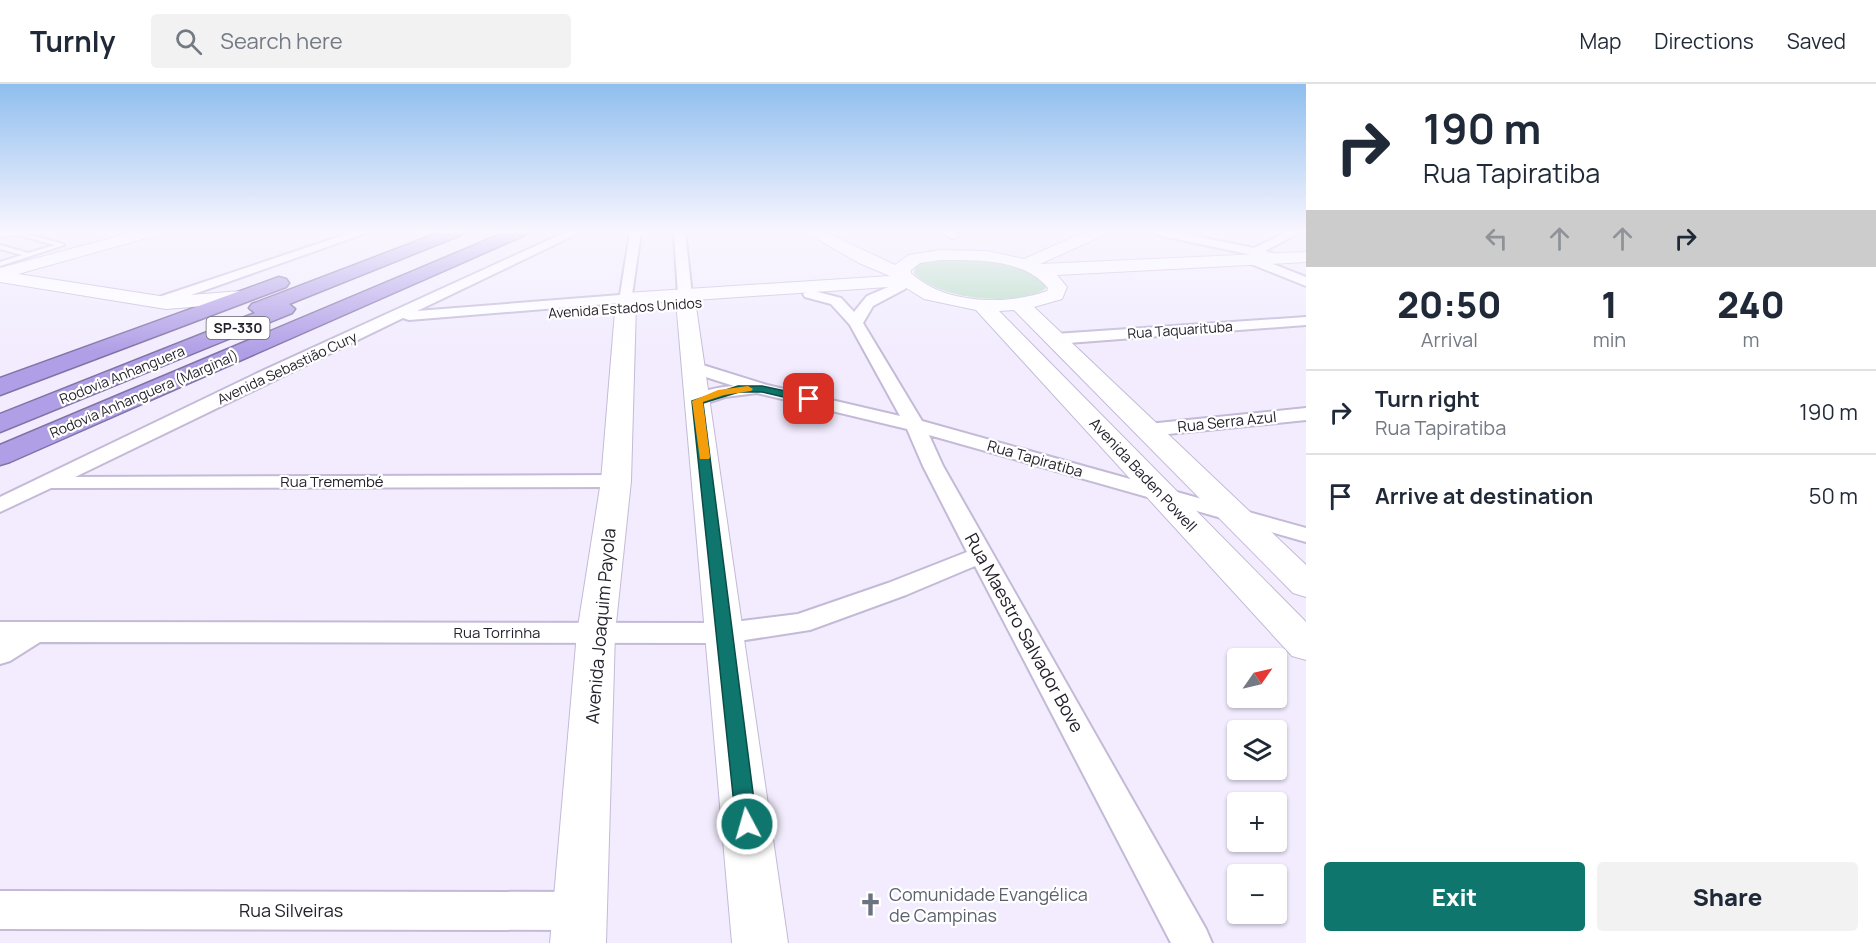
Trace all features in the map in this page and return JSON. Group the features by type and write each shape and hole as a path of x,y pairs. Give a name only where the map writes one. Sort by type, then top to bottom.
{"highway":[{"path":"0,387 309,272"},
{"name":"Rodovia Anhanguera","path":"0,409 352,272"},
{"name":"Rodovia Anhanguera","path":"0,424 377,272"},
{"name":"Rodovia Anhanguera (Marginal)","path":"0,456 426,272"}],"main road":[{"path":"888,272 905,282 954,300 981,304 1020,305 1041,301 1055,295 1058,287 1036,272"},
{"path":"903,272 905,282"},
{"path":"0,275 162,302 241,297"},
{"name":"Avenida Estados Unidos","path":"626,304 905,282"},
{"name":"Avenida Estados Unidos","path":"686,299 810,294 905,282"},
{"path":"686,299 760,943"},
{"path":"134,337 167,316 171,306 162,302"},
{"name":"Avenida Joaquim Payola","path":"580,927 596,633 616,481 626,304"},
{"name":"Avenida Baden Powell","path":"981,304 1306,646"},
{"path":"1020,305 1306,585"}],"street":[{"path":"162,302 248,272"},
{"name":"Avenida Sebastião Cury","path":"0,506 270,374 490,272"},
{"path":"626,304 630,272"},
{"path":"683,272 686,299"},
{"path":"1287,272 1306,282"},
{"path":"855,323 861,308 867,302 905,282"},
{"name":"Rua Maestro Salvador Bove","path":"810,294 836,302 855,323 915,425 933,466 1192,943"},
{"name":"Avenida Estados Unidos","path":"396,316 626,304"},
{"name":"Avenida Estados Unidos","path":"373,328 626,304"},
{"name":"Rua Taquarituba","path":"1055,339 1306,321"},
{"name":"Rua Tapiratiba","path":"696,384 738,389 762,389"},
{"name":"Rua Tapiratiba","path":"696,384 762,389 915,425 1306,535"},
{"name":"Rua Serra Azul","path":"1148,430 1306,414"},
{"path":"933,466 939,456 947,451 981,444"},
{"name":"Rua Tremembé","path":"48,483 616,481"},
{"name":"Rua Torrinha","path":"0,632 726,633 800,623 897,589 981,555"},
{"path":"0,654 33,633"},
{"name":"Rua Silveiras","path":"0,910 580,927"}],"green space":[{"path":"1029,272 1047,282 1045,289 1031,295 997,299 977,298 941,289 914,273"}],"slow traffic":[{"path":"704,457 698,401 722,392 748,389"}],"place":[{"name":"Comunidade Evangélica de Campinas","path":"871,905"}],"route":[{"path":"747,824 698,401 738,389 762,389 809,399"}]}
